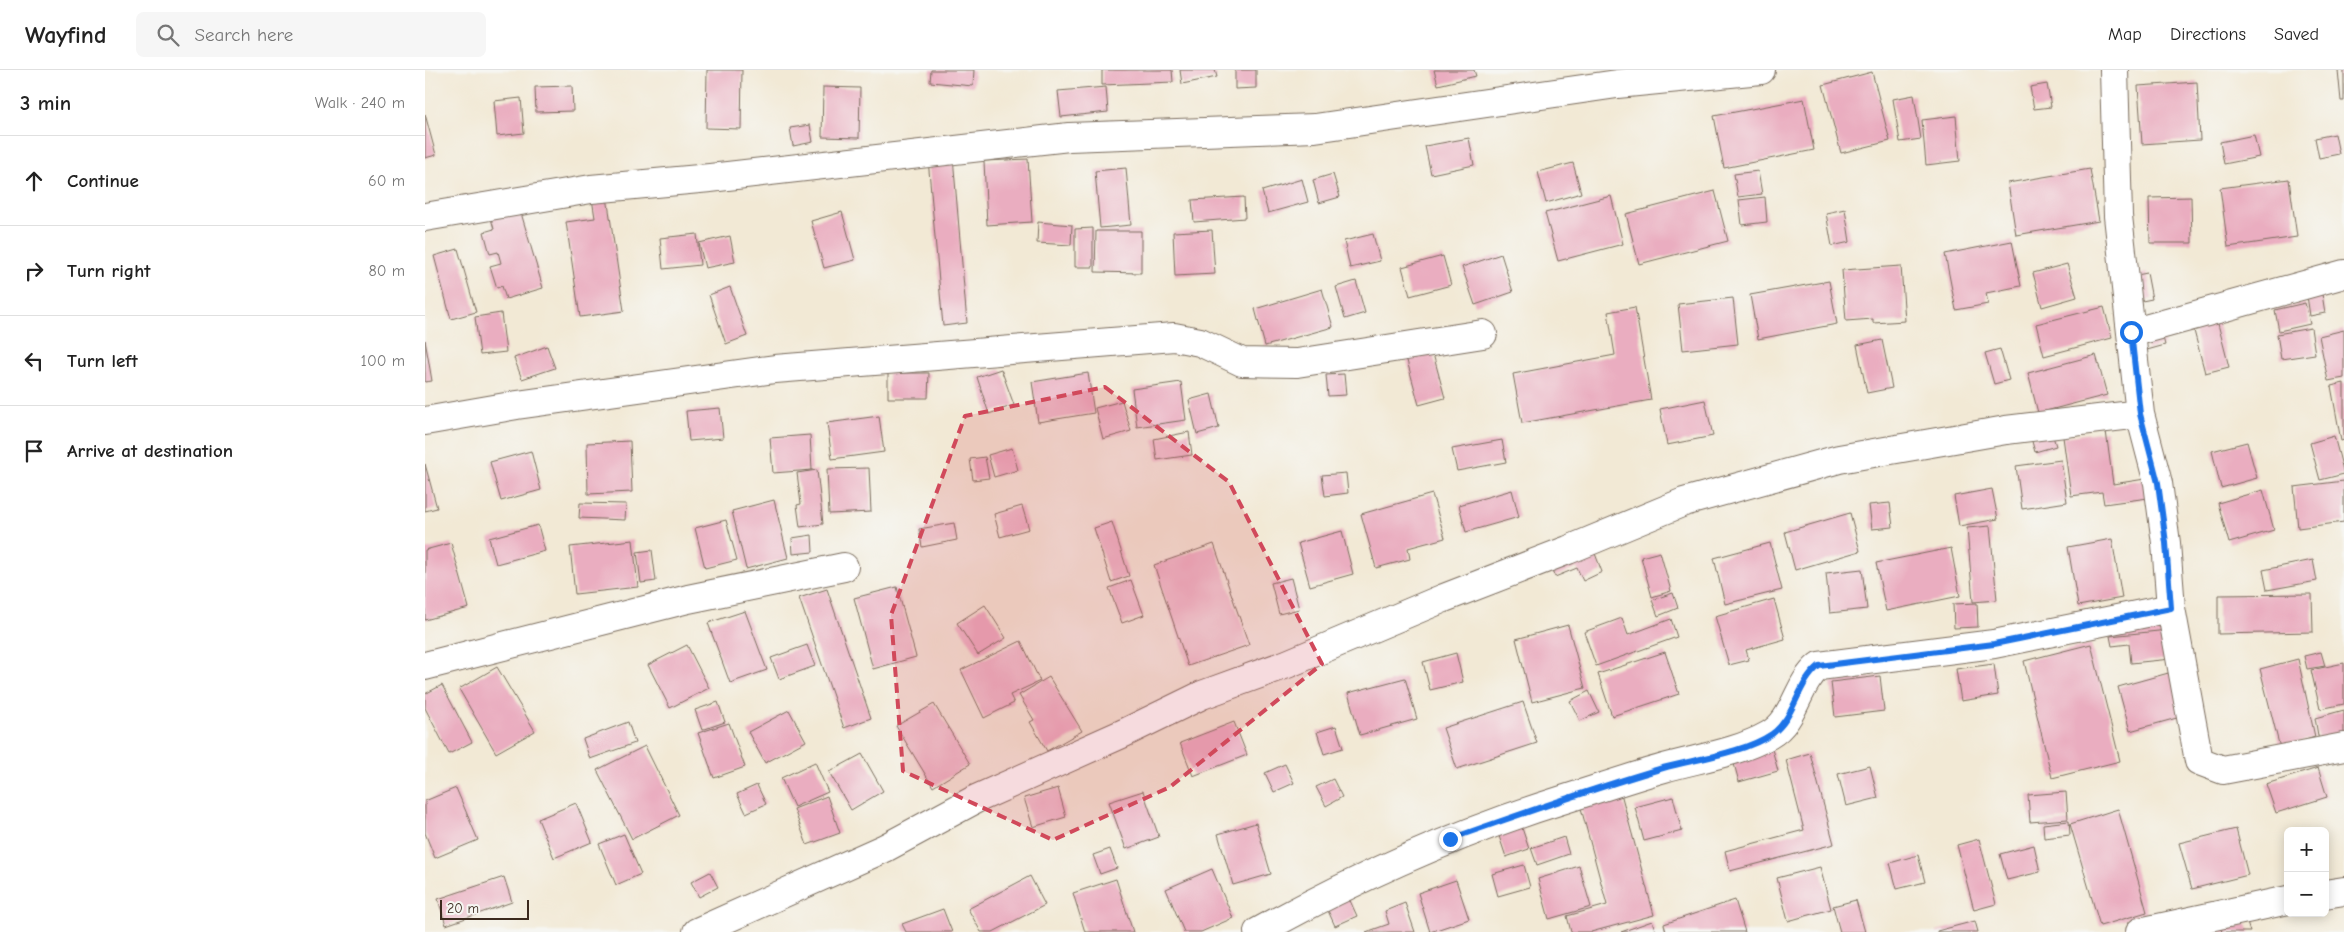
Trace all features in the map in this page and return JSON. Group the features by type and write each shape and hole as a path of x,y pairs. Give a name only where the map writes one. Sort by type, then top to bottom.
{"street":[{"path":"425,217 591,189 720,177 1069,137 1315,128 1617,84 1761,70"},
{"path":"2114,70 2119,216 2140,414 2158,483 2166,543 2171,608 2199,761 2223,770 2344,747"},
{"path":"2131,332 2344,274"},
{"path":"425,421 517,405 775,369 1174,338 1200,342 1242,362 1297,364 1483,334"},
{"path":"697,932 885,848 976,799 1124,733 1202,695 1287,664 1444,598 1684,502 1839,459 2006,430 2140,414"},
{"path":"425,666 688,599 844,567"},
{"path":"1257,932 1326,894 1450,839 1644,774 1743,747 1771,735 1785,722 1802,685 1819,666 1994,644 2171,608"},
{"path":"2329,893 2344,891"},
{"path":"2140,932 2284,901"}],"highlighted area":[{"path":"1105,387 1229,482 1322,664 1170,787 1053,840 903,771 891,615 965,416"}],"building":[{"path":"707,70 742,70 741,129 706,128"},
{"path":"931,70 974,70 973,86 930,82"},
{"path":"1102,70 1172,70 1173,82 1102,85"},
{"path":"1180,70 1215,70 1217,77 1182,84"},
{"path":"1235,70 1256,70 1256,88 1235,89"},
{"path":"1434,70 1474,70 1476,76 1438,85"},
{"path":"2338,70 2344,70 2344,101 2341,101"},
{"path":"1872,72 1890,141 1841,153 1823,85"},
{"path":"2197,82 2200,140 2142,144 2138,86"},
{"path":"2047,84 2051,107 2034,109 2030,87"},
{"path":"572,86 573,111 536,112 535,87"},
{"path":"823,87 860,88 859,138 822,137"},
{"path":"1106,87 1108,112 1061,117 1058,91"},
{"path":"1914,95 1921,139 1900,142 1893,99"},
{"path":"521,98 524,133 497,136 494,101"},
{"path":"1804,99 1814,150 1724,168 1714,116"},
{"path":"425,114 436,155 425,158"},
{"path":"1956,116 1960,161 1926,165 1922,120"},
{"path":"810,125 813,142 793,146 790,128"},
{"path":"2335,134 2339,154 2319,158 2315,138"},
{"path":"2254,135 2259,157 2224,164 2220,142"},
{"path":"1469,138 1474,165 1431,174 1425,146"},
{"path":"953,157 967,323 943,326 928,159"},
{"path":"1028,159 1032,222 987,225 984,161"},
{"path":"1573,163 1581,193 1546,203 1538,172"},
{"path":"1126,168 1131,225 1100,228 1095,171"},
{"path":"2090,169 2099,221 2016,235 2008,183"},
{"path":"1758,171 1762,194 1738,197 1734,174"},
{"path":"1333,174 1340,197 1319,203 1313,180"},
{"path":"1302,179 1308,202 1268,213 1262,191"},
{"path":"2289,179 2297,237 2228,247 2220,188"},
{"path":"606,190 624,311 580,317 566,222 595,218 591,192"},
{"path":"1715,191 1728,241 1639,264 1626,214"},
{"path":"1611,196 1623,244 1558,261 1545,213"},
{"path":"1244,197 1245,218 1194,222 1192,200"},
{"path":"1765,197 1767,222 1742,225 1739,200"},
{"path":"2191,197 2192,243 2150,243 2149,198"},
{"path":"519,206 543,288 506,299 502,286 497,288 490,266 501,263 498,252 490,254 484,232 494,229 490,215"},
{"path":"1845,209 1850,242 1832,246 1826,213"},
{"path":"842,212 855,260 824,268 811,221"},
{"path":"1038,222 1072,225 1071,245 1037,243"},
{"path":"1093,228 1093,267 1075,267 1075,229"},
{"path":"1212,230 1215,274 1175,276 1173,232"},
{"path":"1096,231 1141,231 1141,273 1095,272"},
{"path":"697,234 700,265 663,269 660,238"},
{"path":"1373,234 1380,261 1350,268 1344,241"},
{"path":"730,236 735,262 705,268 699,243"},
{"path":"2012,241 2021,286 1986,293 1988,304 1956,310 1945,254"},
{"path":"458,249 476,312 451,319 434,256"},
{"path":"1501,254 1513,292 1475,305 1462,267"},
{"path":"1443,256 1451,285 1410,296 1402,267"},
{"path":"2067,264 2077,297 2042,307 2033,273"},
{"path":"1901,266 1905,321 1873,323 1873,319 1846,321 1842,270"},
{"path":"2147,273 2152,299 2132,303 2127,277"},
{"path":"1356,281 1365,313 1345,319 1336,287"},
{"path":"1829,281 1837,324 1758,339 1750,295"},
{"path":"730,287 747,336 726,344 709,295"},
{"path":"1322,289 1333,327 1265,346 1255,309"},
{"path":"2322,294 2325,313 2310,316 2307,296"},
{"path":"1733,298 1738,344 1683,350 1678,304"},
{"path":"2305,303 2310,324 2279,331 2275,310"},
{"path":"1635,307 1651,400 1522,423 1513,374 1615,355 1608,312"},
{"path":"2104,307 2112,338 2044,356 2036,324"},
{"path":"501,313 506,352 480,355 475,317"},
{"path":"2216,316 2229,367 2205,373 2192,323"},
{"path":"2311,328 2315,354 2281,359 2277,334"},
{"path":"2161,330 2165,345 2147,350 2143,335"},
{"path":"2344,330 2344,378 2328,381 2319,336"},
{"path":"425,340 432,381 425,382"},
{"path":"1882,340 1892,388 1867,393 1857,345"},
{"path":"547,346 555,368 522,379 514,358"},
{"path":"2000,349 2009,380 1994,384 1985,353"},
{"path":"1432,350 1445,398 1419,405 1406,357"},
{"path":"2096,355 2107,395 2038,413 2028,373"},
{"path":"1001,369 1014,405 989,414 977,377"},
{"path":"888,373 929,373 928,398 888,398"},
{"path":"1088,373 1094,413 1038,422 1032,382"},
{"path":"1344,374 1346,395 1328,396 1326,375"},
{"path":"1181,382 1186,420 1137,427 1132,389"},
{"path":"2344,383 2344,440 2341,441 2331,386"},
{"path":"1211,394 1219,428 1197,434 1189,400"},
{"path":"1705,400 1713,436 1667,445 1660,409"},
{"path":"1122,401 1131,431 1103,439 1095,408"},
{"path":"720,408 723,438 689,441 686,411"},
{"path":"879,416 884,452 832,459 827,423"},
{"path":"2106,431 2113,484 2145,479 2148,498 2104,504 2102,492 2071,496 2063,437"},
{"path":"1189,432 1192,455 1157,460 1154,439"},
{"path":"2052,433 2056,446 2035,452 2031,438"},
{"path":"810,435 812,470 773,473 770,438"},
{"path":"2334,436 2344,474 2320,480 2310,443"},
{"path":"1502,440 1506,462 1457,471 1452,449"},
{"path":"630,441 632,492 588,494 587,443"},
{"path":"2247,442 2257,478 2221,488 2212,451"},
{"path":"1012,448 1018,470 994,477 988,455"},
{"path":"531,451 541,490 501,501 490,462"},
{"path":"985,457 989,478 973,480 970,459"},
{"path":"2061,460 2067,502 2022,509 2016,466"},
{"path":"425,464 437,508 425,511"},
{"path":"869,468 871,512 829,514 827,469"},
{"path":"817,470 823,524 800,527 797,505 801,504 797,473"},
{"path":"1346,473 1348,493 1325,496 1322,475"},
{"path":"2344,481 2344,522 2298,528 2294,487"},
{"path":"1992,489 1998,519 1959,526 1954,496"},
{"path":"1512,490 1519,517 1466,532 1459,505"},
{"path":"2263,490 2274,530 2229,543 2218,503"},
{"path":"1432,494 1445,538 1408,548 1410,559 1376,568 1361,514"},
{"path":"774,500 788,558 746,569 732,511"},
{"path":"580,503 626,504 625,520 579,518"},
{"path":"1890,503 1893,527 1872,529 1869,505"},
{"path":"1022,506 1029,529 1000,537 994,514"},
{"path":"1850,513 1860,551 1795,570 1785,532"},
{"path":"726,520 737,560 705,568 695,528"},
{"path":"1112,522 1129,576 1111,582 1094,528"},
{"path":"954,523 957,540 922,547 919,529"},
{"path":"538,525 545,551 496,564 489,538"},
{"path":"1990,526 1997,600 1973,602 1967,528"},
{"path":"1342,531 1353,574 1310,586 1298,543"},
{"path":"812,535 813,552 793,554 792,538"},
{"path":"2112,539 2122,598 2078,606 2068,547"},
{"path":"633,540 638,587 575,594 570,547"},
{"path":"451,543 469,608 425,620 425,550"},
{"path":"1591,543 1602,572 1583,581 1577,568 1555,577 1548,561"},
{"path":"1770,543 1782,590 1725,604 1714,558"},
{"path":"1214,544 1249,645 1188,666 1154,565"},
{"path":"1951,548 1960,596 1886,611 1876,563"},
{"path":"652,550 656,581 641,583 637,552"},
{"path":"1660,552 1671,591 1652,597 1641,557"},
{"path":"2313,560 2317,581 2267,590 2263,570"},
{"path":"1862,569 1867,609 1830,613 1826,573"},
{"path":"1291,578 1299,609 1279,614 1271,583"},
{"path":"1131,580 1144,615 1122,623 1109,588"},
{"path":"897,587 916,657 873,669 854,598"},
{"path":"827,589 871,718 844,728 799,598"},
{"path":"1673,593 1678,608 1658,616 1652,600"},
{"path":"2312,594 2313,632 2218,634 2218,595"},
{"path":"1774,599 1785,639 1746,650 1749,660 1729,665 1715,616"},
{"path":"1977,603 1978,627 1954,628 1953,604"},
{"path":"985,605 1006,638 978,655 957,623"},
{"path":"745,611 767,670 730,683 708,623"},
{"path":"1622,618 1628,635 1671,619 1677,637 1596,666 1584,632"},
{"path":"1568,625 1585,688 1532,702 1516,639"},
{"path":"2168,630 2171,659 2131,663 2129,644 2112,646 2110,636"},
{"path":"1021,641 1040,681 1010,695 1014,703 984,718 961,670"},
{"path":"2091,644 2120,761 2052,778 2024,661"},
{"path":"687,645 709,688 670,708 648,665"},
{"path":"807,645 815,666 779,679 771,658"},
{"path":"1665,652 1679,694 1612,716 1598,674"},
{"path":"2321,652 2325,666 2307,669 2304,656"},
{"path":"1456,653 1463,682 1430,690 1423,662"},
{"path":"2298,659 2315,737 2280,748 2260,669"},
{"path":"2344,663 2344,704 2320,709 2311,670"},
{"path":"1994,664 1998,695 1961,701 1956,669"},
{"path":"497,667 535,731 496,753 459,689"},
{"path":"2172,672 2184,716 2130,731 2118,687"},
{"path":"1880,676 1884,711 1835,717 1831,682"},
{"path":"1049,677 1082,731 1047,751 1030,722 1034,720 1019,695"},
{"path":"1405,678 1417,719 1360,735 1348,693"},
{"path":"442,685 472,742 449,754 425,708 425,694"},
{"path":"1589,691 1599,712 1580,721 1570,701"},
{"path":"718,702 725,722 702,730 695,710"},
{"path":"1523,702 1537,743 1457,769 1443,728"},
{"path":"934,704 970,764 933,787 896,726"},
{"path":"789,710 806,741 765,763 748,732"},
{"path":"2344,710 2344,741 2320,747 2315,718"},
{"path":"628,722 635,743 590,759 583,739"},
{"path":"1234,722 1247,755 1193,776 1180,743"},
{"path":"729,723 745,767 714,778 698,733"},
{"path":"1336,726 1343,748 1324,754 1317,732"},
{"path":"645,746 679,815 632,839 597,770"},
{"path":"1772,749 1778,771 1739,782 1733,760"},
{"path":"1810,753 1834,844 1730,871 1725,851 1804,830 1786,760"},
{"path":"862,754 883,791 851,810 829,772"},
{"path":"815,762 828,792 794,807 781,778"},
{"path":"1285,764 1294,783 1274,792 1265,773"},
{"path":"1870,766 1878,798 1846,806 1838,774"},
{"path":"2318,768 2327,797 2276,813 2266,784"},
{"path":"1333,779 1342,797 1326,806 1316,787"},
{"path":"757,785 766,804 746,813 737,794"},
{"path":"1619,786 1654,915 1591,932 1571,932 1567,916 1607,905 1578,797"},
{"path":"456,788 478,840 435,858 425,833 425,801"},
{"path":"1058,788 1066,817 1033,827 1024,798"},
{"path":"1143,791 1159,837 1126,849 1109,802"},
{"path":"2066,792 2068,819 2030,822 2028,795"},
{"path":"827,796 840,833 807,845 794,809"},
{"path":"1673,797 1682,831 1644,841 1635,807"},
{"path":"576,803 592,842 554,858 538,819"},
{"path":"2118,809 2147,912 2100,926 2070,824"},
{"path":"1518,816 1529,849 1506,857 1495,824"},
{"path":"2069,821 2070,835 2044,838 2043,824"},
{"path":"1256,823 1271,874 1233,885 1218,834"},
{"path":"2236,829 2248,875 2192,889 2179,843"},
{"path":"624,834 641,874 616,885 599,844"},
{"path":"1564,837 1569,854 1537,865 1531,848"},
{"path":"1979,839 1996,904 1974,910 1957,845"},
{"path":"2034,845 2040,872 2007,880 2000,854"},
{"path":"1110,849 1117,868 1100,874 1093,855"},
{"path":"1918,855 1925,882 1897,889 1890,863"},
{"path":"1524,865 1530,887 1498,896 1492,874"},
{"path":"1579,866 1591,907 1549,919 1538,879"},
{"path":"1820,867 1831,909 1788,921 1777,878"},
{"path":"1212,869 1233,918 1201,932 1184,932 1166,889"},
{"path":"710,872 718,887 699,897 691,882"},
{"path":"1030,876 1045,905 993,932 981,932 968,909"},
{"path":"504,877 512,902 446,925 438,899"},
{"path":"1116,879 1133,932 1085,932 1073,893"},
{"path":"1456,880 1469,919 1430,932 1418,893"},
{"path":"1347,894 1357,916 1335,926 1325,904"},
{"path":"1735,900 1745,932 1666,932 1664,924"},
{"path":"1856,900 1865,932 1840,932 1833,906"},
{"path":"1405,903 1415,932 1366,932 1389,924 1385,911"},
{"path":"943,909 952,932 906,932 902,924"},
{"path":"1652,921 1656,932 1621,932"},
{"path":"1975,921 1978,932 1937,932 1937,931"},
{"path":"2247,923 2250,932 2222,932 2221,929"}],"route":[{"path":"1450,839 1550,804 1663,769 1743,747 1771,735 1785,722 1802,685 1819,666 1994,644 2171,608 2169,569 2158,483 2140,414 2131,332"}]}
